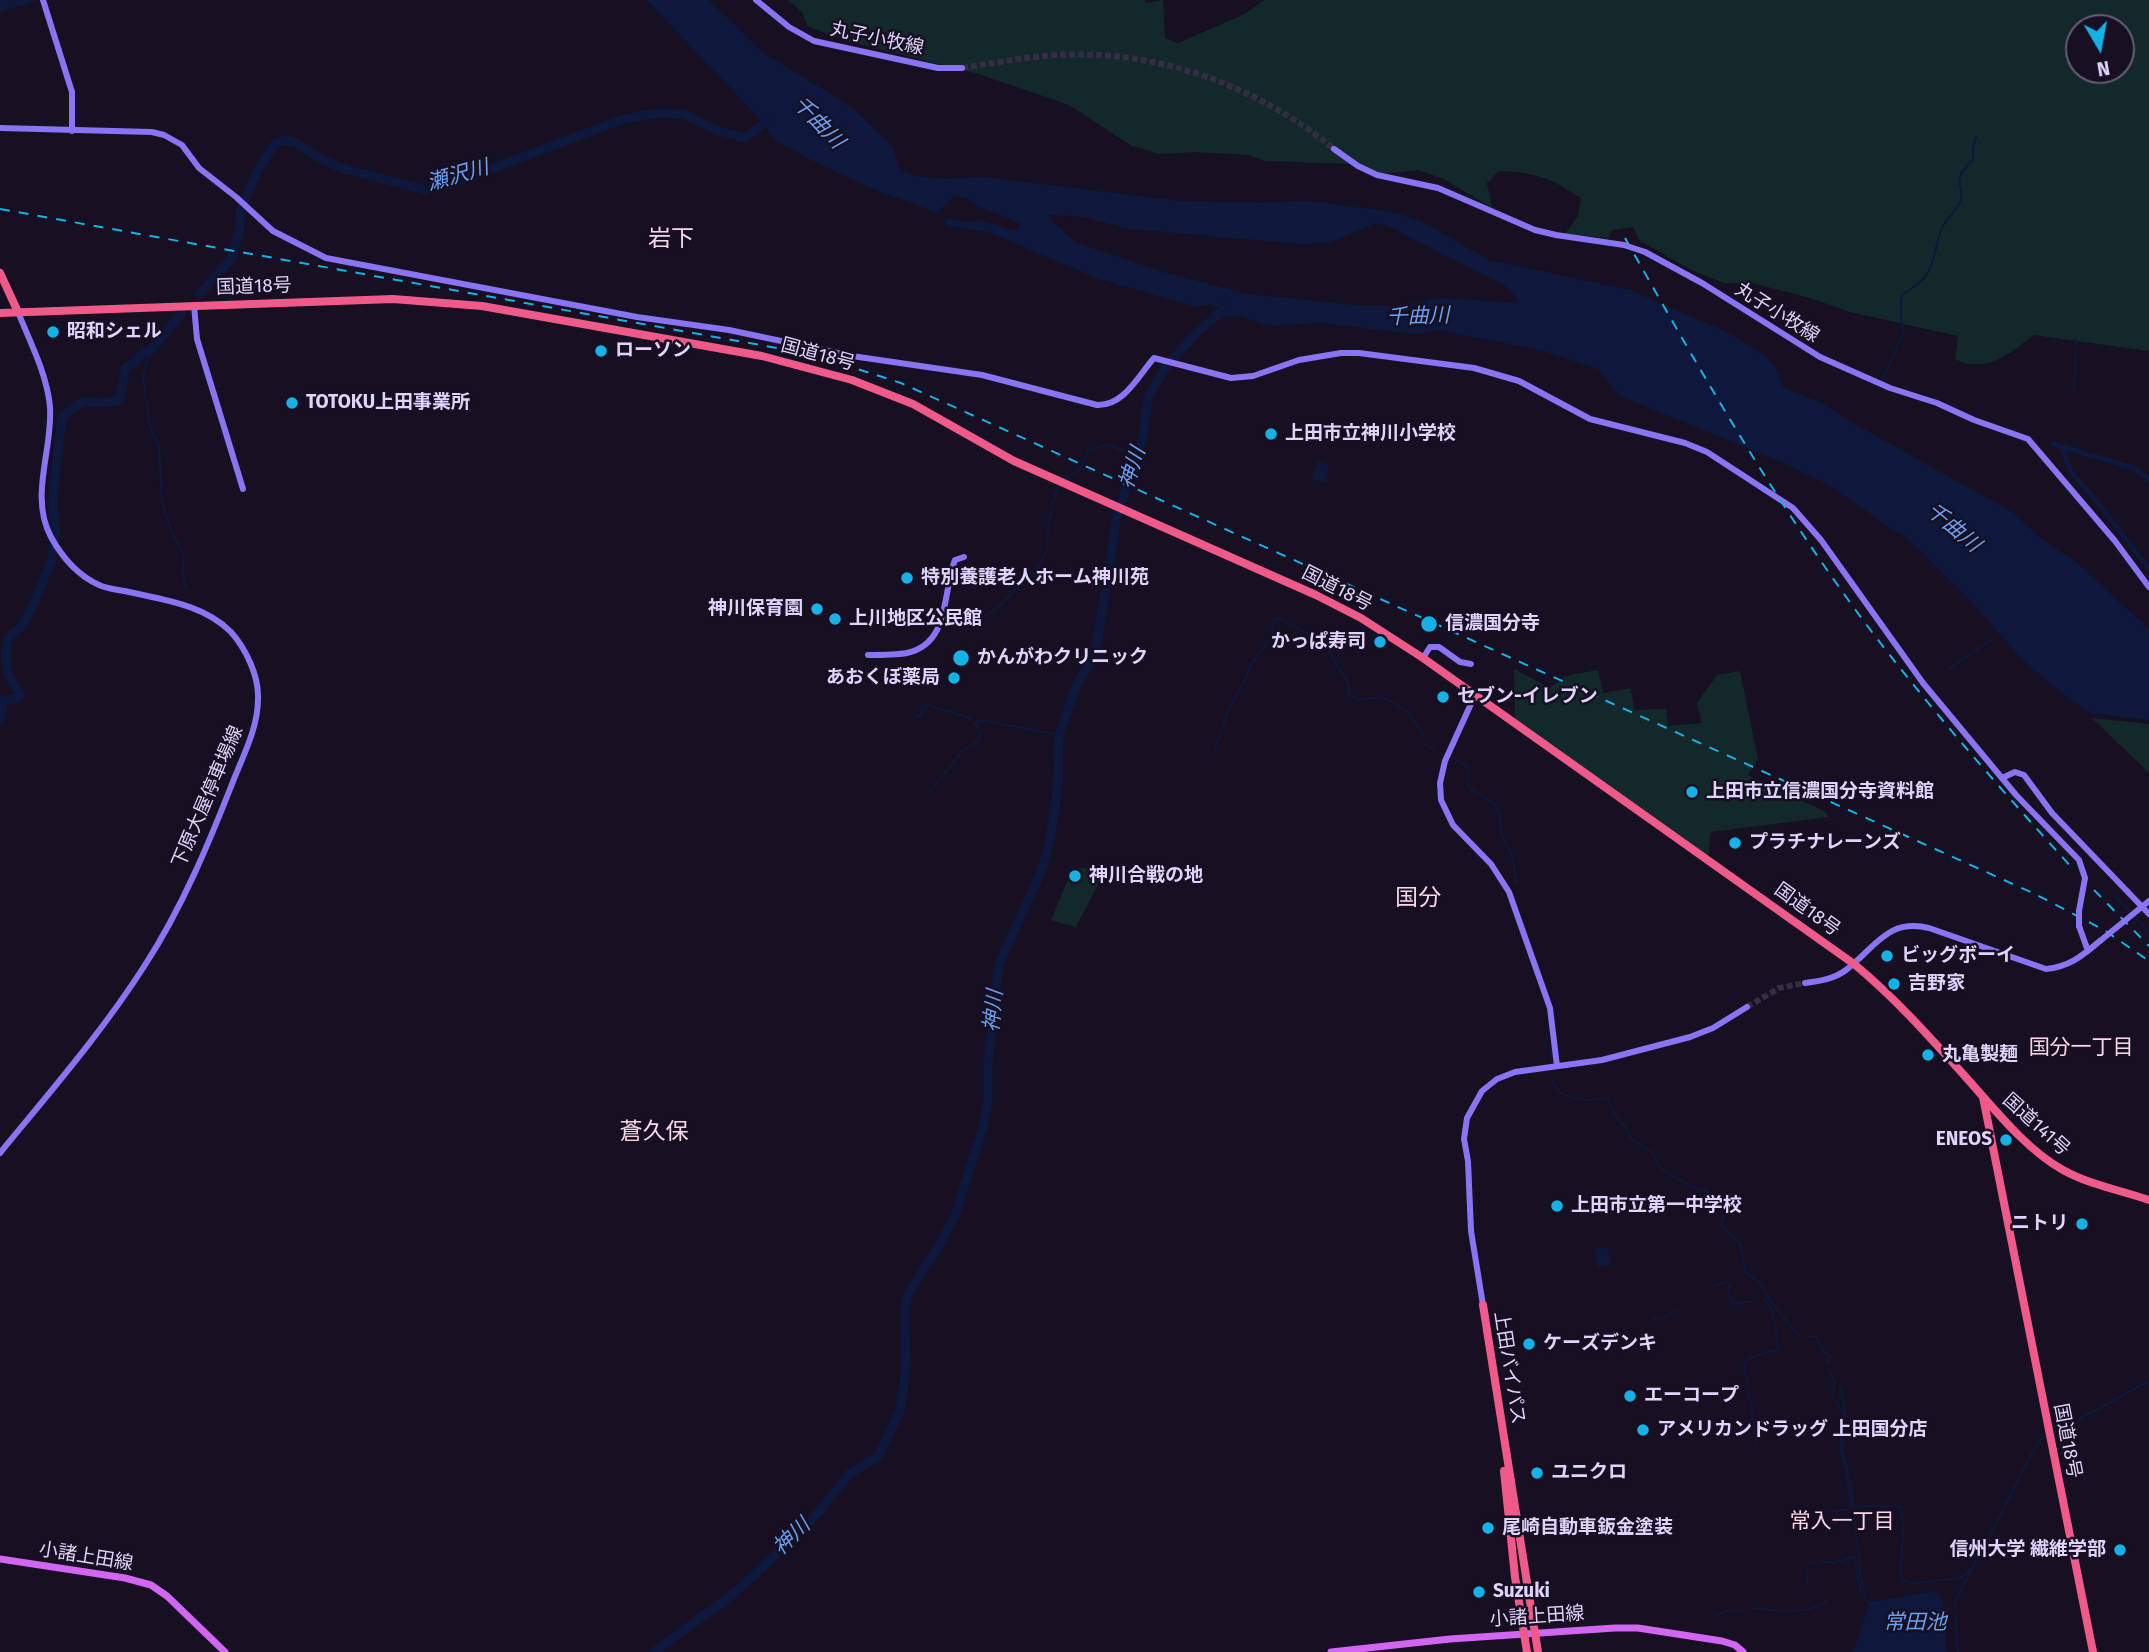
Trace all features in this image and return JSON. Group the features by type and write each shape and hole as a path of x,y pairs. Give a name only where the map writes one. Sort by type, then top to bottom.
{"highway":[{"path":"0,274 18,312"},
{"name":"国道18号","path":"0,313 393,299 482,306 762,356 838,375 913,404 1014,461 1316,595 1361,618 1423,658 1854,964 1888,992 1983,1097 2093,1652"},
{"name":"国道141号","path":"1983,1097 2041,1155 2061,1169 2090,1182 2149,1200"},
{"name":"上田バイパス","path":"1483,1305 1538,1652"},
{"name":"上田バイパス","path":"1483,1305 1527,1652"}],"main road":[{"name":"小諸上田線","path":"0,1559 125,1578 151,1586 167,1596 225,1652"},
{"name":"小諸上田線","path":"1331,1652 1428,1640 1637,1628 1722,1641 1735,1645 1743,1652"}],"street":[{"path":"43,0 72,92 72,131"},
{"name":"丸子小牧線","path":"756,0 789,27 814,41 938,68 962,68"},
{"path":"0,128 152,132 164,135 182,145 199,168 273,231 326,258 637,317 729,330 852,356 982,375 1097,405 1107,405 1124,395 1154,358 1231,378 1252,376 1312,357 1359,353 1474,368 1519,382 1590,419 1685,443 1707,452 1793,508 1823,542 1896,648 2002,778 2080,860 2085,878 2079,926 2088,951"},
{"name":"丸子小牧線","path":"1334,149 1358,166 1377,175 1438,188 1535,230 1624,245 1645,252 1820,357 1890,387 2028,439 2108,532 2149,587"},
{"path":"194,305 197,339 243,489"},
{"name":"下原大屋停車場線","path":"0,1153 120,1002 170,926 220,815 255,725 258,699 257,681 246,655 219,621 183,604 96,584 69,564 62,555 51,536 43,512 50,404 40,367 18,312"},
{"path":"868,655 912,652 933,638 941,623 948,577 955,560 964,557"},
{"path":"1423,658 1430,648 1438,646 1460,662 1471,664"},
{"path":"1475,695 1445,761 1440,783 1441,800 1453,825 1491,864 1509,892 1550,1005 1557,1066"},
{"path":"2002,778 2015,772 2024,775 2052,813 2149,914"},
{"path":"1805,983 1836,976 1854,964 1888,933 1903,926 1916,925 2046,969 2065,966 2088,951 2149,901"},
{"path":"1483,1305 1471,1231 1468,1161 1464,1139 1466,1118 1482,1091 1497,1079 1515,1072 1602,1060 1690,1037 1727,1021 1746,1007"}],"green space":[{"path":"788,0 1145,0 1146,3 1163,0 1165,38 1178,43 1245,14 1264,0 2149,0 2149,351 2034,335 1997,360 1977,365 1966,363 1955,359 1958,336 1850,312 1752,283 1724,283 1689,269 1639,240 1633,227 1612,230 1609,238 1565,234 1578,216 1581,198 1542,177 1499,171 1487,183 1492,208 1444,179 1418,170 1382,174 1368,172 1349,164 1265,161 1248,155 1196,152 1160,154 1132,146 1069,105 979,74 847,41 807,26 802,12"},
{"path":"1514,669 1550,688 1565,676 1598,670 1603,693 1631,688 1634,710 1666,709 1668,726 1702,723 1697,703 1717,675 1740,671 1758,759 1748,775 1824,811 1829,817 1711,832 1708,858 1515,724"},
{"path":"2092,718 2149,724 2149,773"},
{"path":"1073,867 1105,871 1076,927 1051,920"}],"water":[{"path":"0,0 39,0 0,12"},
{"name":"千曲川","path":"647,0 709,0 762,52 852,107 893,147 900,171 921,177 984,177 1179,201 1307,201 1394,212 1421,221 1489,260 1630,290 1729,333 1764,355 1776,368 1782,386 1817,400 1851,422 2014,513 2041,539 2076,562 2149,629 2149,720 2091,713 2072,701 2026,663 1965,595 1905,536 1833,487 1779,461 1620,396 1598,369 1536,349 1438,330 1415,334 1323,323 1263,324 1239,316 1220,317 1217,307 1210,304 1196,307 1096,278 989,232 947,226 944,218 964,222 980,220 1017,231 1020,223 956,195 936,213 880,192 775,140 758,117","holes":["1051,215 1086,217 1128,229 1302,244 1329,243 1376,223 1386,225 1504,285 1517,298 1518,303 1441,298 1396,306 1364,306 1247,294 1163,272 1077,243 1050,219"]},
{"path":"1318,461 1329,465 1325,482 1312,479"},
{"path":"1607,1247 1611,1265 1598,1267 1595,1249"},
{"name":"常田池","path":"1934,1591 1943,1603 1946,1652 1853,1652 1870,1602"}],"waterway":[{"name":"瀬沢川","path":"199,295 232,258 240,228 240,212 259,168 275,144 285,140 296,143 322,160 348,170 426,190 448,185 621,120 657,113 683,114 719,131 745,138 771,118"},
{"path":"1881,383 1904,332 1902,295 1922,281 1930,268 1943,226 1961,198 1961,174 1973,160 1976,137"},
{"name":"神川","path":"654,1652 732,1595 819,1512 850,1473 878,1457 900,1411 906,1369 905,1308 908,1294 955,1216 983,1127 988,1101 988,1062 999,964 1041,872 1050,841 1058,785 1059,735 1077,684 1095,656 1117,516 1142,441 1149,395 1165,368 1197,333 1227,306"},
{"name":"瀬沢川","path":"0,719 4,700 15,699 20,695 8,674 5,656 8,638 21,627 32,608 51,562 56,533 53,494 62,417 83,401 99,403 120,400 126,367 144,352 149,352 182,313"},
{"path":"2074,389 2076,340"},
{"path":"149,352 143,377 150,427 159,447 162,500 184,558 186,588"},
{"path":"2053,444 2134,468 2149,479"},
{"path":"1066,478 1079,470 1088,451 1093,448 1109,445 1136,456"},
{"path":"2062,448 2071,472 2149,569"},
{"path":"949,616 971,621 980,619 995,610 1035,572 1046,552 1049,522 1057,488"},
{"path":"1214,752 1229,708 1244,683 1251,664 1272,637 1274,620 1279,618 1324,643 1349,684 1349,695 1359,700 1384,697 1408,712 1424,737"},
{"path":"1949,669 1993,638"},
{"path":"916,717 921,714 922,707 928,705 972,719"},
{"path":"929,793 963,750 979,740 980,733 975,723 980,720 1059,735"},
{"path":"1426,744 1435,750"},
{"path":"1451,757 1467,766 1469,787 1495,804 1500,815 1501,833 1512,855 1516,882"},
{"path":"2115,896 2131,913"},
{"path":"2135,917 2149,932"},
{"path":"1545,1047 1548,1029"},
{"path":"1551,1051 1552,1058"},
{"path":"1553,1082 1557,1089 1569,1097 1585,1100 1608,1098 1630,1138 1654,1154 1659,1167 1691,1187 1713,1194"},
{"path":"1724,1216 1721,1226 1740,1244 1746,1272 1761,1284 1767,1296 1797,1334"},
{"path":"1714,1286 1726,1282"},
{"path":"1730,1285 1729,1295 1733,1304 1753,1301"},
{"path":"1756,1434 1744,1365 1755,1356 1779,1348 1772,1310 1765,1300"},
{"path":"1663,1318 1675,1311"},
{"path":"1653,1318 1659,1319"},
{"path":"1809,1336 1816,1337 1823,1351 1829,1355 1828,1362"},
{"path":"1828,1369 1835,1383 1835,1400 1844,1415 1843,1424"},
{"path":"2054,1433 2149,1381"},
{"path":"1840,1386 1845,1424"},
{"path":"1845,1428 1842,1449 1851,1484 1860,1571"},
{"path":"1842,1429 1840,1450 1845,1462 1851,1506"},
{"path":"1958,1652 1955,1602 2039,1440 2045,1437"},
{"path":"1756,1446 1757,1438"},
{"path":"1856,1508 1900,1507 1903,1529 1901,1567"},
{"path":"1832,1511 1849,1509"},
{"path":"1821,1561 1832,1563 1854,1557 1857,1571"},
{"path":"1808,1564 1816,1562"},
{"path":"1806,1567 1808,1584"},
{"path":"1901,1570 1902,1580 1917,1583 1959,1578 1970,1570"},
{"path":"1860,1573 1865,1596"},
{"path":"1857,1574 1861,1593"},
{"path":"1866,1599 1869,1603"},
{"path":"1752,1608 1801,1610 1826,1601"},
{"path":"1715,1617 1725,1612 1743,1610"}],"tunnel":[{"path":"962,68 1057,55 1132,58 1169,65 1239,90 1273,107 1334,149"},
{"path":"1747,1007 1779,988 1805,983"}],"railway":[{"path":"0,209 777,348 842,364 901,383 2035,894 2104,930 2149,961"},
{"path":"1625,238 1743,441 1840,589 1947,726 2074,870"},
{"path":"2094,890 2149,946"}],"place":[{"name":"昭和シェル","path":"53,332"},
{"name":"ローソン","path":"601,351"},
{"name":"TOTOKU上田事業所","path":"292,403"},
{"name":"上田市立神川小学校","path":"1271,434"},
{"name":"特別養護老人ホーム神川苑","path":"907,578"},
{"name":"神川保育園","path":"817,609"},
{"name":"上川地区公民館","path":"835,619"},
{"name":"信濃国分寺","path":"1429,624"},
{"name":"かっぱ寿司","path":"1380,642"},
{"name":"かんがわクリニック","path":"961,658"},
{"name":"あおくぼ薬局","path":"954,678"},
{"name":"セブン-イレブン","path":"1443,697"},
{"name":"上田市立信濃国分寺資料館","path":"1692,792"},
{"name":"プラチナレーンズ","path":"1735,843"},
{"name":"神川合戦の地","path":"1075,876"},
{"name":"ビッグボーイ","path":"1887,956"},
{"name":"吉野家","path":"1894,984"},
{"name":"丸亀製麺","path":"1928,1055"},
{"name":"ENEOS","path":"2006,1140"},
{"name":"上田市立第一中学校","path":"1557,1206"},
{"name":"ニトリ","path":"2082,1224"},
{"name":"ケーズデンキ","path":"1529,1344"},
{"name":"エーコープ","path":"1630,1396"},
{"name":"アメリカンドラッグ 上田国分店","path":"1643,1430"},
{"name":"ユニクロ","path":"1537,1473"},
{"name":"尾崎自動車鈑金塗装","path":"1488,1528"},
{"name":"信州大学 繊維学部","path":"2120,1550"},
{"name":"Suzuki","path":"1479,1592"}],"district":[{"name":"岩下","path":"671,240"},
{"name":"国分","path":"1418,899"},
{"name":"国分一丁目","path":"2081,1048"},
{"name":"蒼久保","path":"654,1133"},
{"name":"常入一丁目","path":"1842,1522"}]}
